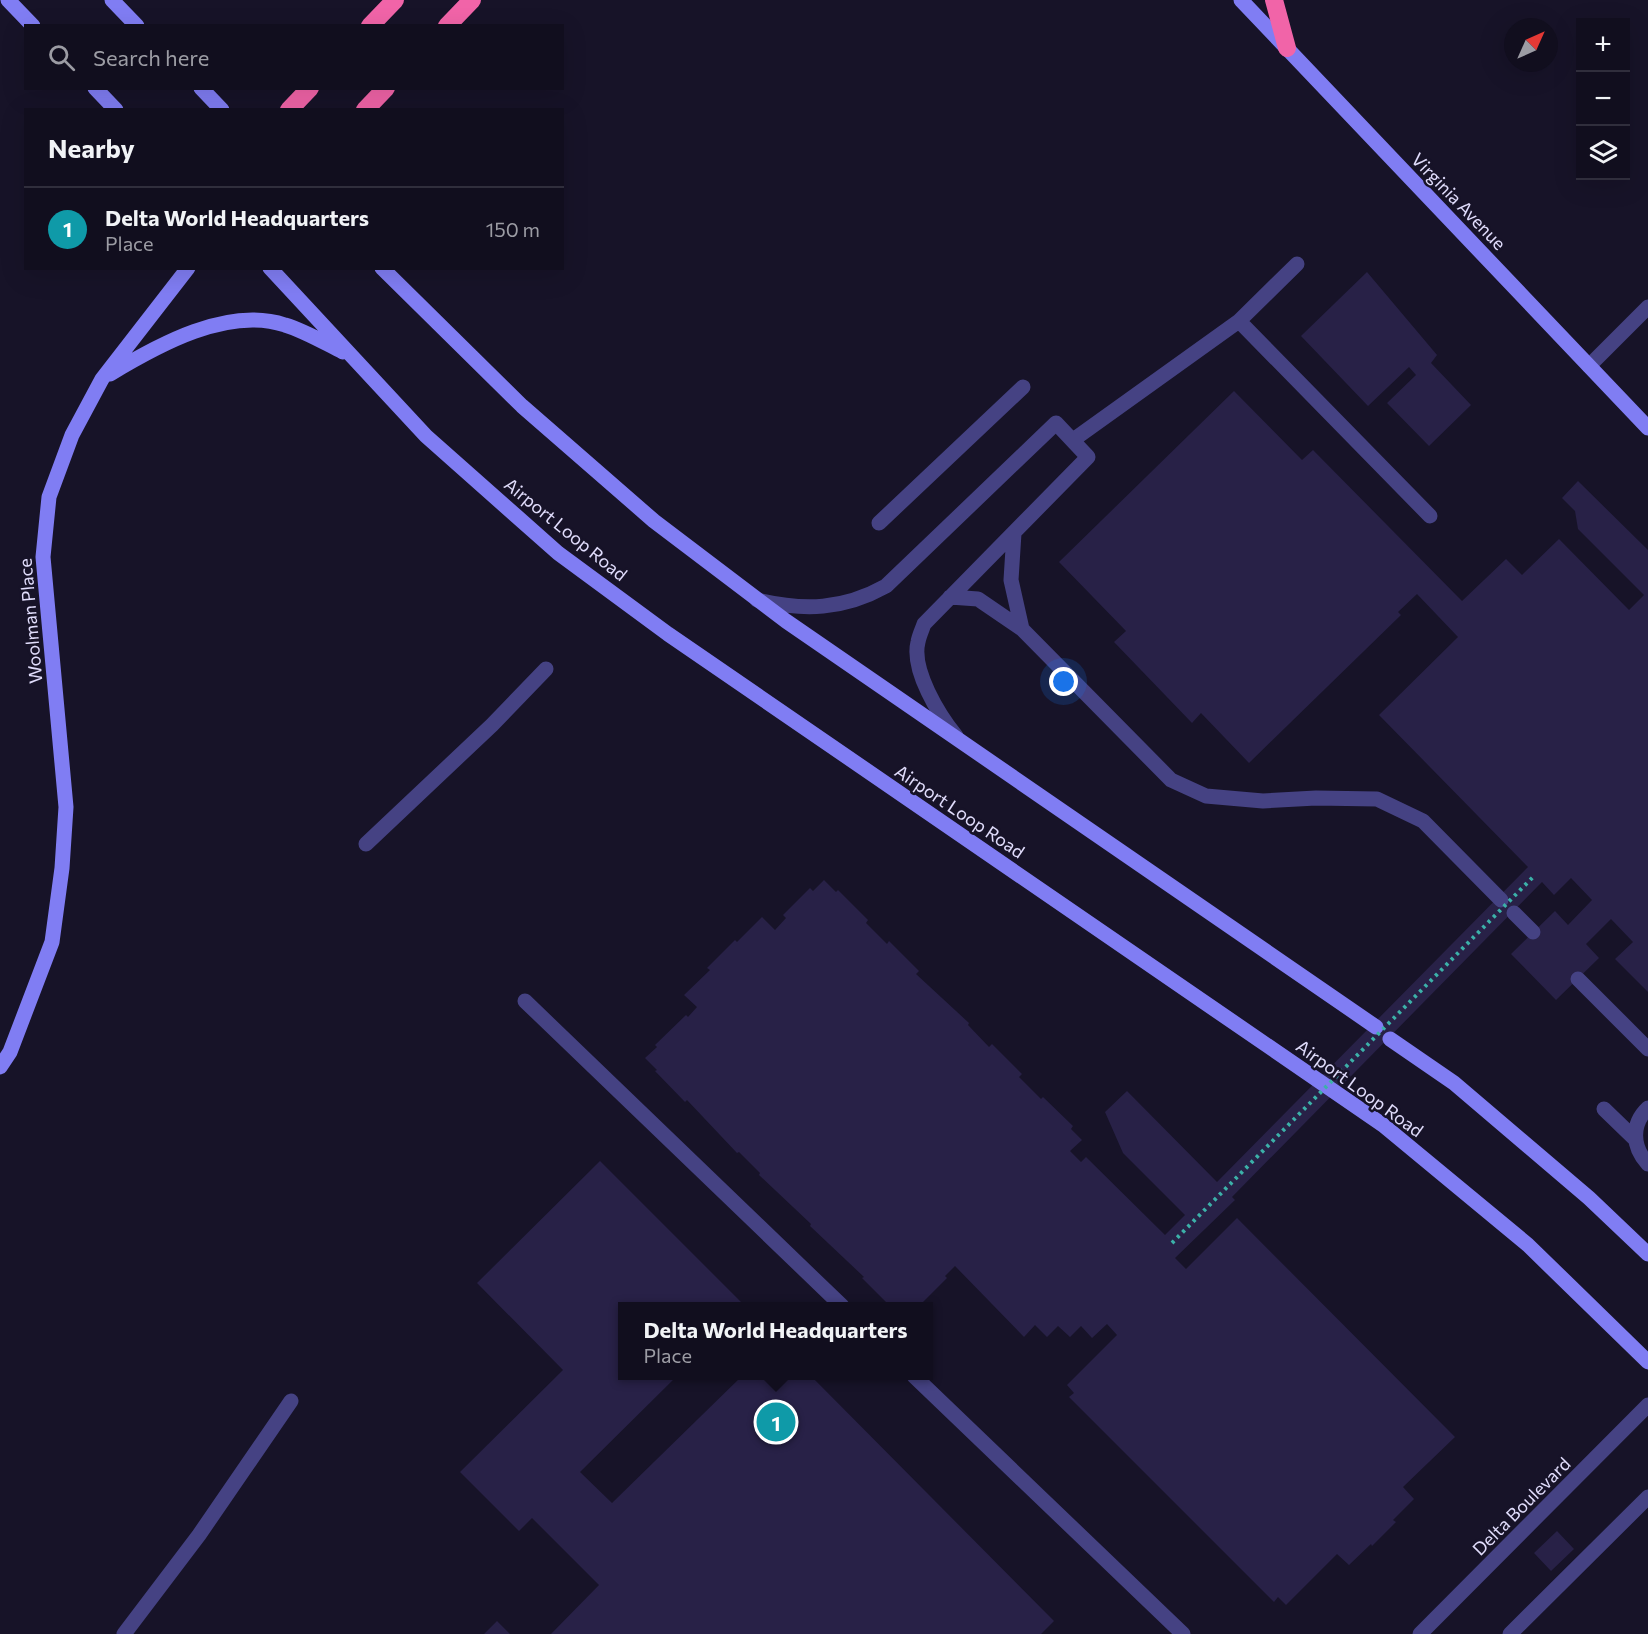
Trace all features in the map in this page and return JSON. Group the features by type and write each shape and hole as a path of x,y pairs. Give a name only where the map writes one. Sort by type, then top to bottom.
{"highway":[{"path":"372,24 395,0"},
{"path":"449,24 472,0"},
{"path":"1274,0 1287,48"},
{"path":"291,108 308,90"},
{"path":"367,108 384,90"}],"main road":[{"path":"8,0 31,24"},
{"path":"112,0 135,24"},
{"name":"Virginia Avenue","path":"1241,0 1648,428"},
{"path":"97,90 114,108"},
{"path":"203,90 220,108"},
{"name":"Woolman Place","path":"0,1067 10,1052 52,942 62,868 66,807 43,557 49,497 72,435 102,379 186,270"},
{"name":"Airport Loop Road","path":"272,270 426,436 558,553 668,634 1383,1125 1528,1245 1648,1362"},
{"path":"384,270 522,406 654,522 757,600 1376,1026"},
{"path":"102,379 149,350 203,328 255,319 285,325 352,356"},
{"path":"1390,1039 1454,1083 1589,1197 1648,1254"}],"street":[{"path":"1073,440 1239,321 1297,264"},
{"path":"1589,366 1648,307"},
{"path":"1239,321 1430,516"},
{"path":"879,523 1023,387"},
{"path":"757,600 808,608 866,598 886,586 1056,423 1088,457 924,624 917,644 919,664 927,688 957,739"},
{"path":"1014,532 1011,579 1022,628"},
{"path":"950,597 978,599 1022,628 1171,780 1206,796 1263,801 1316,798 1377,799 1423,821 1502,900"},
{"path":"366,844 492,725 546,669"},
{"path":"1514,913 1533,932"},
{"path":"1578,979 1648,1049"},
{"path":"525,1001 838,1302"},
{"path":"1648,1108 1642,1113 1636,1125 1635,1139 1638,1151 1648,1164"},
{"path":"1604,1109 1635,1139"},
{"path":"918,1380 1183,1634"},
{"path":"124,1634 199,1535 291,1401"},
{"name":"Delta Boulevard","path":"1420,1634 1648,1406"},
{"path":"1510,1634 1648,1497"}],"path":[{"path":"1172,1243 1535,875"}],"building":[{"path":"1367,272 1437,355 1431,363 1471,405 1429,446 1387,403 1416,375 1409,367 1368,406 1301,336"},
{"path":"1234,391 1302,460 1313,450 1462,601 1506,559 1522,575 1559,539 1629,610 1644,595 1578,529 1575,511 1562,498 1578,481 1648,550 1648,992 1615,959 1633,942 1611,919 1586,944 1599,958 1556,1000 1511,954 1555,911 1568,925 1592,900 1571,878 1554,895 1542,882 1232,1197 1235,1200 1175,1258 1186,1269 1237,1218 1455,1437 1403,1487 1414,1499 1393,1520 1396,1522 1372,1546 1371,1544 1349,1565 1337,1554 1286,1605 1278,1597 1274,1602 1069,1397 1074,1393 1067,1385 1117,1335 1107,1324 1092,1338 1081,1326 1070,1337 1058,1326 1047,1337 1035,1325 1024,1337 955,1266 945,1276 947,1278 923,1302 886,1302 862,1278 864,1277 759,1175 760,1173 739,1152 737,1153 687,1100 685,1102 645,1058 657,1047 655,1045 697,1007 684,995 710,970 707,968 735,940 737,942 762,917 775,930 786,918 783,915 810,888 813,891 824,880 836,892 838,890 868,920 866,923 887,944 889,941 919,971 916,974 969,1023 968,1025 989,1047 992,1044 1022,1074 1019,1077 1041,1099 1043,1097 1073,1126 1071,1129 1082,1140 1070,1151 1081,1162 1086,1157 1165,1235 1185,1215 1123,1153 1105,1112 1127,1091 1217,1182 1528,867 1379,715 1458,637 1417,594 1398,612 1401,615 1249,763 1201,713 1192,723 1114,642 1126,631 1059,562"},
{"path":"600,1161 741,1302 618,1302 618,1380 673,1380 580,1472 612,1503 738,1380 815,1380 1054,1621 1041,1634 551,1634 599,1585 532,1518 519,1531 460,1472 563,1370 477,1283"},
{"path":"1557,1531 1574,1549 1551,1571 1534,1553"},
{"path":"497,1621 510,1634 484,1634"}],"place":[{"name":"Delta World Headquarters","path":"776,1422"}]}
